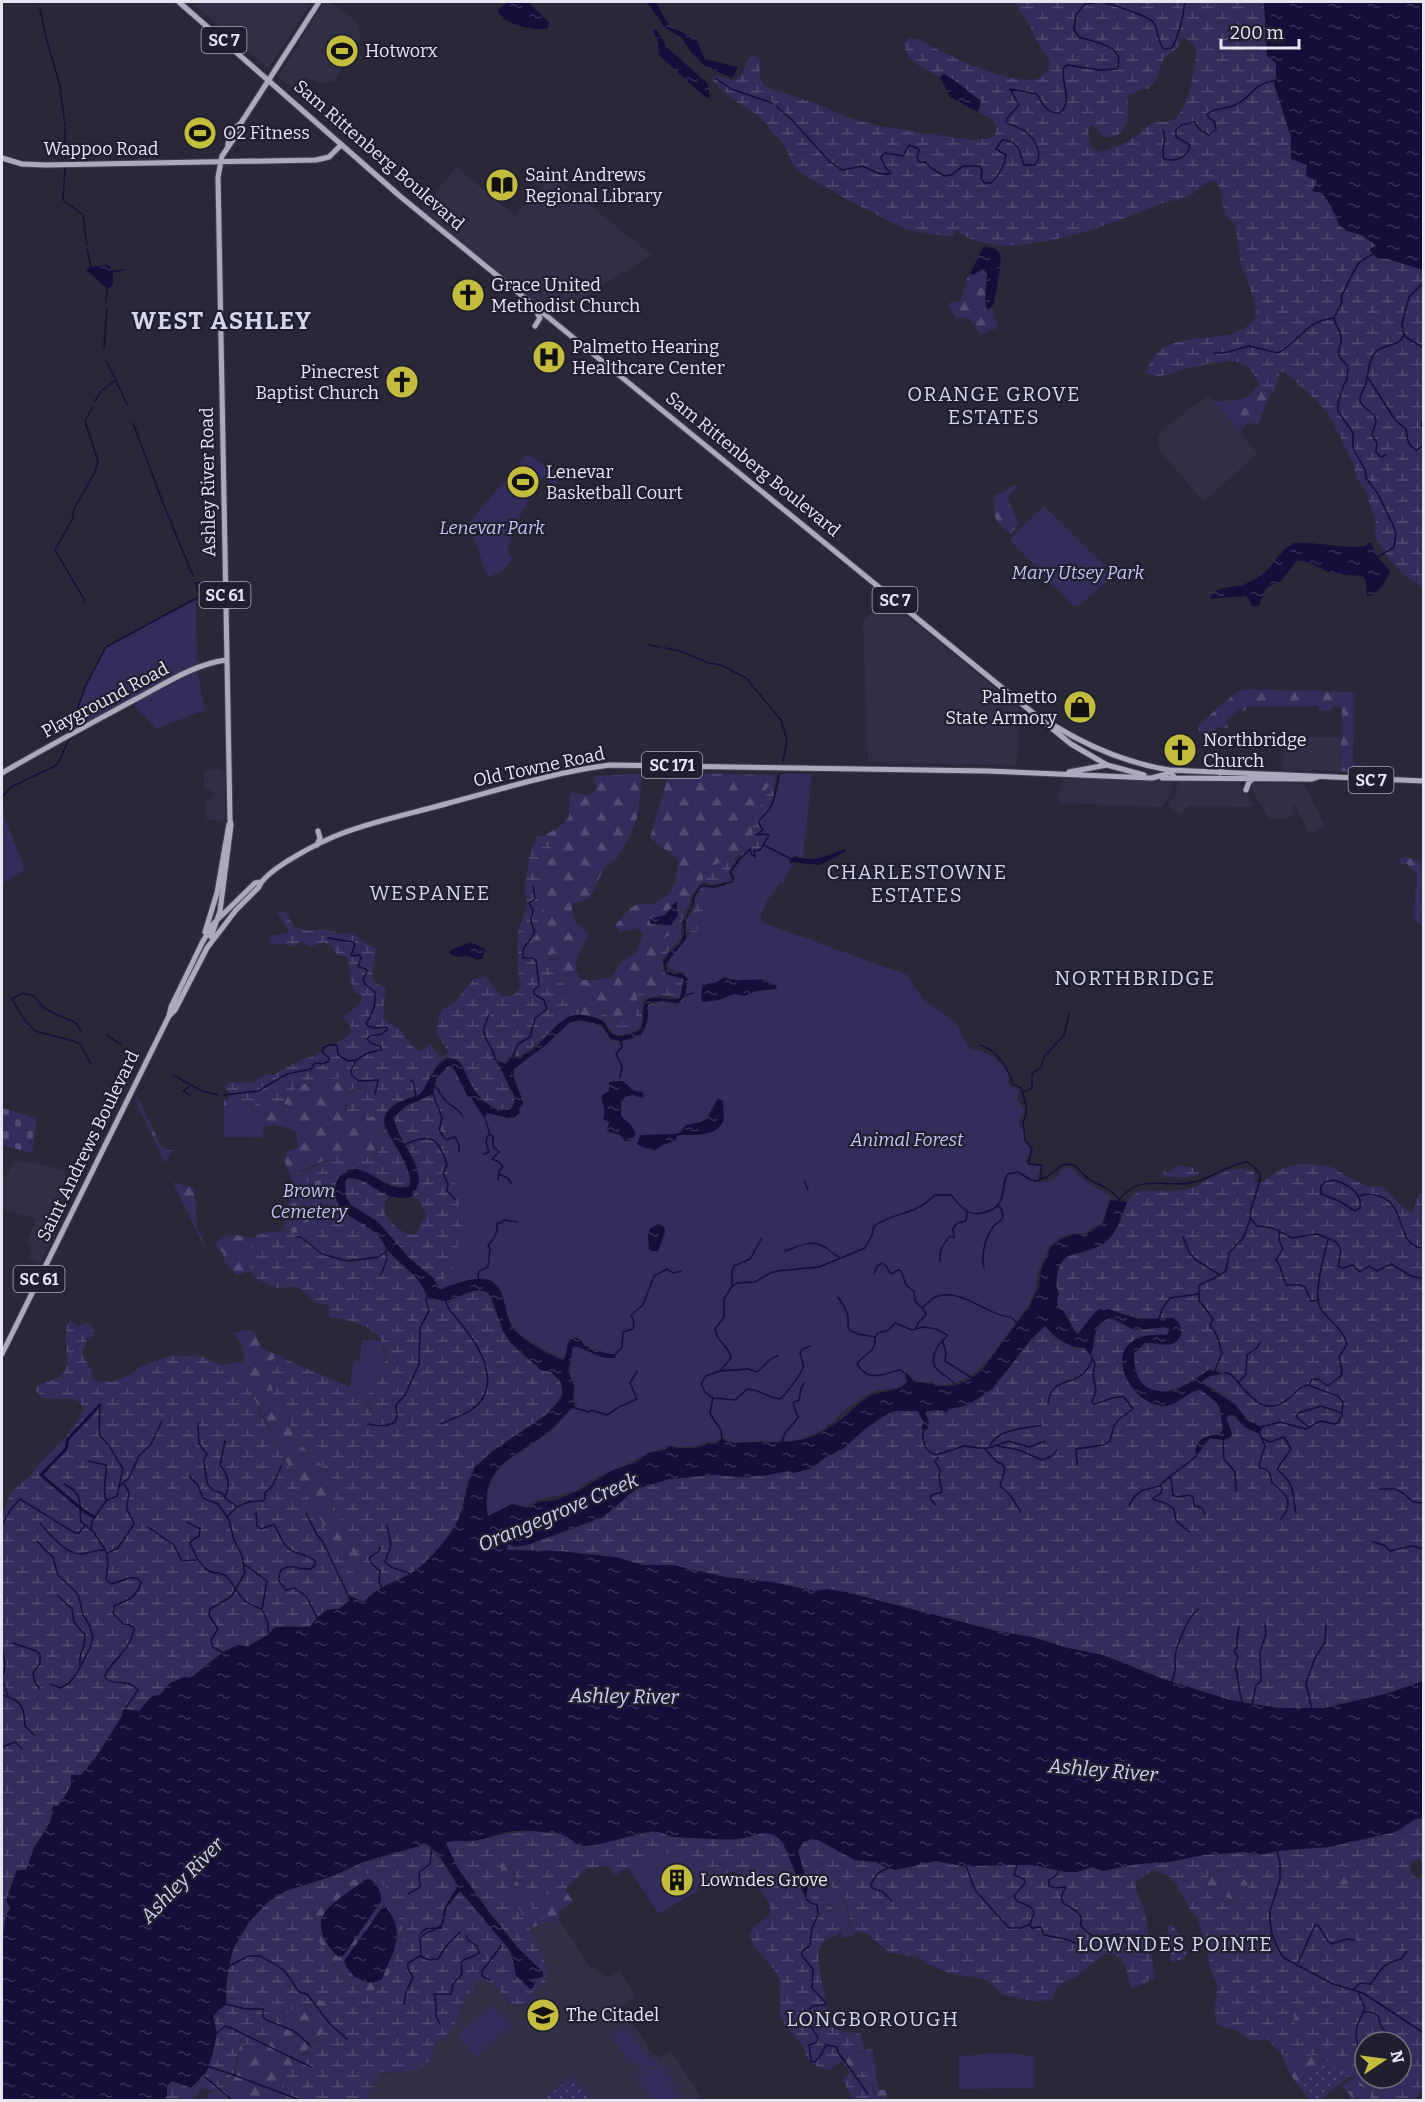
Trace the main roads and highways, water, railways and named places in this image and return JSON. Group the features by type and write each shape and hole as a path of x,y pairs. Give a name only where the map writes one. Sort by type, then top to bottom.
{"main road":[{"name":"Sam Rittenberg Boulevard","path":"179,2 269,79 340,145 1071,744 1107,765 1152,778 1312,779 1318,777"},
{"name":"Ashley River Road","path":"205,945 217,919 231,838 218,177 220,163 241,128 241,123 319,2"},
{"name":"Wappoo Road","path":"2,158 22,164 46,165 323,160 340,145"},
{"path":"527,300 540,317 535,326"},
{"name":"Playground Road","path":"2,773 155,689 201,667 226,660"},
{"name":"Sam Rittenberg Boulevard","path":"1035,714 1093,748 1142,766 1191,772 1424,781"},
{"path":"1071,744 1085,750 1093,748"},
{"path":"1220,773 1223,767 1222,762"},
{"name":"Old Towne Road","path":"261,882 279,867 344,832 546,777 610,765 1059,773 1152,778"},
{"name":"Old Towne Road","path":"1059,773 1107,765 1142,766"},
{"path":"1152,778 1167,774 1169,770 1175,778 1191,772"},
{"path":"1246,790 1249,782 1256,778"},
{"name":"Ashley River Road","path":"205,945 230,820"},
{"path":"317,845 320,838 318,831"},
{"name":"SC 171","path":"217,919 255,883 261,882"},
{"name":"Saint Andrews Boulevard","path":"2,1354 170,1016 171,1007 205,945 259,887 261,882"}],"water":[{"path":"508,2 528,2 549,22 548,28 527,28 505,19 497,10"},
{"path":"647,2 656,2 667,22 675,29 696,39 705,59 738,67 732,78 705,66 691,52 681,37 665,28"},
{"path":"1264,2 1423,2 1423,270 1388,259 1377,258 1369,249 1377,246 1362,235 1347,231 1339,225 1331,206 1322,193 1312,191 1317,181 1306,176 1307,165 1291,159 1291,137 1274,84 1276,63 1267,56"},
{"path":"656,29 667,47 708,84 710,99 659,55 658,43 653,31"},
{"path":"944,74 981,101 978,112 950,97 940,77"},
{"path":"984,246 996,249 1000,254 1001,263 994,304 989,309 985,301 987,273 983,269 973,275 970,273"},
{"path":"107,265 113,277 112,286 107,289 86,270 89,267"},
{"path":"1294,543 1357,547 1371,543 1379,559 1390,571 1379,589 1367,596 1364,577 1333,573 1309,563 1297,561 1281,581 1268,587 1259,606 1252,606 1246,596 1210,599 1219,589 1242,585 1260,576 1282,552"},
{"path":"847,849 845,852 820,865 789,862 794,856 814,859"},
{"path":"677,902 678,915 671,925 651,924 649,919 665,915"},
{"name":"Ashley River","path":"693,903 685,923 686,939 665,965 668,972 681,973 688,979 685,996 678,1003 650,1002 647,1007 647,1022 641,1035 622,1041 611,1039 602,1025 579,1020 569,1023 547,1044 514,1069 514,1077 523,1104 519,1109 520,1113 513,1119 487,1113 486,1121 467,1095 453,1067 448,1066 436,1079 433,1094 406,1106 394,1117 396,1127 417,1167 419,1177 417,1187 411,1197 391,1196 356,1178 348,1178 345,1182 346,1197 351,1205 378,1222 410,1259 431,1276 440,1288 469,1280 486,1279 498,1286 512,1327 535,1346 563,1360 569,1342 574,1337 581,1340 584,1345 614,1354 616,1357 606,1358 579,1347 572,1348 568,1370 574,1387 575,1408 572,1408 542,1437 509,1459 496,1472 488,1488 486,1502 488,1516 512,1504 527,1508 539,1502 556,1500 580,1490 613,1470 637,1462 648,1453 665,1450 669,1446 695,1448 708,1443 716,1444 722,1438 737,1443 792,1441 811,1437 842,1419 870,1396 905,1385 908,1381 905,1376 907,1373 914,1382 931,1383 936,1386 954,1386 969,1380 982,1370 1029,1307 1039,1287 1040,1273 1050,1248 1061,1239 1075,1234 1084,1235 1103,1223 1110,1200 1127,1202 1117,1227 1108,1240 1100,1246 1070,1255 1060,1265 1056,1284 1059,1293 1058,1308 1063,1310 1078,1334 1094,1313 1100,1309 1108,1309 1138,1319 1173,1318 1179,1323 1182,1332 1176,1342 1167,1345 1145,1343 1134,1353 1135,1367 1140,1381 1147,1387 1162,1392 1183,1386 1208,1370 1220,1371 1225,1373 1210,1376 1203,1381 1203,1384 1235,1404 1248,1421 1262,1428 1260,1434 1243,1426 1236,1416 1229,1415 1226,1418 1232,1433 1231,1437 1223,1440 1210,1438 1196,1456 1198,1442 1205,1437 1219,1435 1223,1430 1217,1403 1201,1390 1169,1405 1150,1402 1137,1393 1128,1381 1123,1368 1123,1354 1130,1343 1144,1336 1167,1335 1169,1329 1165,1327 1134,1330 1111,1318 1105,1320 1096,1333 1091,1356 1084,1348 1063,1342 1045,1326 1031,1339 993,1388 968,1405 949,1409 946,1413 942,1410 927,1411 925,1414 929,1421 927,1430 921,1428 923,1422 918,1411 889,1413 866,1428 844,1448 823,1459 812,1468 794,1473 788,1471 741,1477 712,1475 670,1479 636,1489 603,1517 527,1545 515,1547 508,1544 507,1550 559,1551 615,1557 643,1565 673,1565 725,1577 772,1582 814,1591 827,1589 846,1592 997,1631 1032,1637 1068,1648 1103,1655 1166,1680 1230,1700 1278,1708 1324,1708 1389,1693 1423,1681 1423,1818 1416,1819 1395,1832 1329,1847 1277,1851 1261,1855 1244,1852 1204,1855 1103,1871 1092,1867 1077,1872 1032,1865 963,1866 936,1861 895,1870 876,1862 855,1860 818,1840 811,1839 802,1844 798,1851 808,1886 806,1899 783,1843 772,1834 767,1833 728,1839 674,1837 652,1832 586,1846 562,1835 524,1831 504,1833 473,1841 446,1843 457,1867 489,1912 518,1948 543,1972 543,1977 527,1980 535,1983 532,1991 516,1976 512,1955 508,1948 460,1891 447,1907 442,1929 427,1929 417,1937 425,1928 441,1927 444,1909 457,1887 444,1863 426,1844 363,1862 333,1876 286,1891 269,1901 249,1922 234,1947 226,1986 226,2004 213,2016 217,2033 212,2056 207,2071 191,2088 172,2081 167,2086 167,2096 163,2100 2,2100 2,1937 6,1915 10,1908 6,1900 17,1870 26,1870 34,1848 51,1821 53,1806 58,1806 71,1786 71,1775 81,1775 96,1757 122,1716 123,1709 139,1711 152,1696 160,1695 170,1683 185,1677 192,1677 223,1652 238,1645 248,1646 276,1627 309,1627 325,1611 339,1609 349,1601 348,1595 364,1602 379,1589 421,1566 454,1527 461,1512 474,1468 494,1450 546,1415 562,1395 560,1381 551,1372 541,1370 510,1342 487,1292 473,1291 446,1301 429,1298 419,1281 390,1253 376,1233 347,1214 338,1204 335,1193 337,1182 343,1173 354,1169 368,1173 388,1185 402,1188 409,1186 411,1181 409,1173 390,1136 385,1118 389,1110 400,1102 419,1095 441,1062 454,1059 461,1064 473,1088 484,1101 491,1106 510,1110 515,1099 497,1063 506,1064 510,1058 530,1052 565,1019 574,1015 592,1017 603,1022 610,1032 617,1036 641,1029 648,999 680,998 684,979 666,974 663,961 681,943 684,934 683,922"},
{"path":"470,942 486,949 482,959 468,956 456,957 449,953 451,950"},
{"path":"724,977 737,980 765,980 777,986 776,989 756,991 744,996 734,994 719,1000 702,1002 703,985 717,982"},
{"path":"623,1081 634,1091 642,1092 644,1096 642,1098 633,1095 625,1097 621,1102 621,1116 631,1125 636,1134 629,1141 607,1131 609,1122 603,1119 602,1095 609,1091 609,1082"},
{"path":"718,1098 723,1101 724,1116 716,1130 704,1134 677,1136 675,1141 653,1151 638,1145 637,1141 641,1135 675,1134 681,1132 686,1125 701,1122 707,1118"},
{"path":"659,1224 664,1227 665,1232 658,1251 652,1251 649,1249 648,1235 650,1228"},
{"path":"369,1879 378,1888 381,1901 344,1955 338,1957 327,1943 321,1921 332,1905"},
{"path":"384,1905 391,1915 397,1933 394,1951 382,1979 376,1982 365,1982 354,1977 344,1961"}],"waterway":[{"path":"776,106 829,161 842,170 862,166 880,174 890,174 881,158 882,155 886,153 903,156 909,145 919,151 917,157 919,162 925,162 944,176 951,175 963,166 980,166 984,183 991,183 997,177 1005,159 1006,155 996,149 1002,140 1016,145 1024,165 1035,165 1038,161 1037,147 1029,134 1006,122 1019,105 1010,89 1037,94 1049,110 1060,113 1067,97 1063,79 1064,67 1068,65 1099,70 1117,69 1119,61 1114,50 1101,43 1079,37 1074,29 1076,15 1085,4 1105,3 1151,20 1164,49 1172,48 1175,42 1185,2"},
{"path":"40,9 60,86 65,126"},
{"path":"715,78 731,89 772,103"},
{"path":"1163,130 1164,159 1181,158 1187,153 1190,145 1176,137 1176,130 1181,125 1194,122 1201,131 1209,135 1216,130 1214,121 1207,114 1235,105 1262,84 1277,80"},
{"path":"65,129 65,158"},
{"path":"65,167 63,200 83,215 87,245"},
{"path":"87,249 91,267"},
{"path":"1375,253 1361,261 1355,268 1334,318 1341,336 1338,352 1348,366 1347,380 1338,404 1338,411 1353,433 1353,448 1396,534 1394,547 1378,557"},
{"path":"112,272 124,270"},
{"path":"1424,282 1409,297 1402,324 1407,338 1424,348"},
{"path":"106,302 107,289"},
{"path":"104,347 107,308"},
{"path":"1214,353 1224,353 1249,346 1278,353 1293,343 1309,327 1334,318"},
{"path":"1386,455 1381,457 1376,452 1377,443 1372,435 1376,423 1375,418 1362,405 1360,397 1374,354 1381,348 1398,342 1404,335"},
{"path":"95,401 101,391 116,380 106,361"},
{"path":"1368,378 1396,421 1406,429 1410,446 1416,450 1424,446"},
{"path":"116,381 127,404"},
{"path":"85,601 55,550 72,520 74,509 95,472 98,461 85,421 92,408"},
{"path":"1424,415 1421,424 1424,432"},
{"path":"133,423 193,576"},
{"path":"71,732 70,729 86,685 106,647 200,596 195,583 203,582"},
{"path":"649,645 660,647"},
{"path":"665,648 721,665 746,678 781,720 787,740 783,761"},
{"path":"2,797 11,787 55,766 67,743 73,737"},
{"path":"692,906 695,895 702,885 713,887 732,882 733,877 730,872 738,861 750,849 751,854 755,857 754,851 760,850 769,835 756,835 763,830 758,822 769,810 774,799 779,775"},
{"path":"764,845 791,859"},
{"path":"512,1058 518,1044 530,1037 535,1018 547,1009 544,1000 534,994 534,990 539,986 536,960 523,958 524,948 534,933 531,922 533,910 529,903 535,899 533,886"},
{"path":"224,1095 258,1091 287,1074 311,1069 315,1063 328,1062 329,1058 322,1052 323,1048 329,1045 337,1045 338,1055 348,1061 381,1050 381,1047 367,1039 387,1030 387,1027 375,1028 366,1023 374,1009 375,996 375,992 365,984 363,979 368,970 358,966 361,958 359,955 351,956 355,944 353,942 328,938"},
{"path":"81,1031 76,1023 43,1007 34,996 23,993 12,999 23,1018 35,1031 80,1044 91,1064"},
{"path":"686,995 694,993"},
{"path":"1023,1092 1032,1088 1032,1074 1041,1067 1044,1057 1064,1035 1069,1014"},
{"path":"489,1015 485,1023 484,1035 498,1062"},
{"path":"107,1035 121,1045"},
{"path":"620,1039 622,1047 616,1054 622,1066 620,1078"},
{"path":"980,1045 997,1055 1013,1084 1021,1088 1026,1109 1023,1121 1025,1140 1032,1149 1028,1162 1042,1165 1040,1179"},
{"path":"356,1060 351,1070 352,1076 359,1081 378,1080 375,1094"},
{"path":"173,1075 202,1091 218,1095"},
{"path":"410,1080 413,1081 416,1097"},
{"path":"190,1086 183,1091 190,1095"},
{"path":"435,1086 446,1101 459,1110 463,1117"},
{"path":"433,1094 442,1118 439,1130 446,1140 455,1137 459,1145 459,1152"},
{"path":"486,1121 490,1135 493,1136 493,1146 499,1152 492,1159 503,1167 499,1171 498,1180"},
{"path":"484,1154 489,1152 486,1141 489,1135"},
{"path":"404,1145 427,1138 437,1143 447,1165 443,1173 448,1184 447,1191 455,1199"},
{"name":"Orangegrove Creek","path":"1118,1201 1136,1186 1198,1181 1247,1162 1260,1174 1250,1218 1257,1226 1275,1229 1292,1238 1317,1234 1335,1241 1341,1251 1338,1266 1343,1268 1352,1265 1360,1272 1369,1266 1377,1271 1391,1264 1411,1276 1424,1279"},
{"path":"732,1286 737,1283 755,1282 777,1271 819,1267 865,1248 874,1226 920,1207 935,1195 951,1195 962,1207 974,1214 989,1211 1000,1201 1008,1174 1018,1172 1036,1181 1047,1177 1062,1165 1068,1164 1075,1166 1090,1180 1108,1189 1118,1198"},
{"path":"499,1174 508,1178 511,1183"},
{"path":"1334,1180 1349,1187 1357,1194 1360,1208 1355,1211 1321,1194 1321,1186 1325,1182 1334,1180"},
{"path":"804,1181 808,1190"},
{"path":"1360,1196 1372,1194 1388,1201 1399,1216 1409,1241 1415,1246 1424,1248"},
{"path":"984,1268 983,1252 986,1241 990,1231 1003,1218 1001,1208 998,1206"},
{"path":"940,1261 943,1245 949,1237 954,1237 953,1229 957,1223 966,1221 967,1213"},
{"path":"479,1281 479,1271 488,1267 490,1249 488,1246 496,1233 497,1223 502,1223 503,1220 518,1222"},
{"path":"1215,1370 1222,1353 1217,1335 1210,1326 1213,1319 1199,1300 1199,1285 1226,1271 1229,1253 1243,1238 1250,1220"},
{"path":"1279,1230 1279,1240 1283,1249 1276,1260 1286,1285 1305,1287 1311,1301 1317,1300"},
{"path":"296,1237 301,1237 322,1254 347,1261 379,1257 387,1250"},
{"path":"1183,1237 1189,1252 1196,1260 1220,1275"},
{"path":"720,1371 731,1358 715,1329 724,1317 724,1299 732,1286 732,1272 734,1266 750,1259 762,1238"},
{"path":"1225,1373 1231,1374 1256,1401 1271,1406 1280,1404 1301,1388 1309,1385 1312,1379 1318,1379 1328,1386 1341,1376 1339,1357 1347,1344 1339,1329 1321,1309 1318,1295 1328,1240"},
{"path":"785,1251 814,1243 839,1257"},
{"path":"381,1275 387,1259 386,1252"},
{"path":"874,1274 877,1266 882,1263 891,1274 898,1270 901,1271 906,1285 914,1291 915,1301 926,1315 916,1328"},
{"path":"614,1356 622,1347 623,1332 633,1329 634,1322 631,1315 643,1305 654,1276 667,1269 673,1273 681,1271"},
{"path":"368,1424 382,1426 395,1422 396,1405 405,1395 419,1364 420,1328 429,1311 426,1300 429,1294"},
{"path":"1159,1319 1162,1309 1170,1298 1198,1294"},
{"path":"923,1307 937,1297 957,1296 1002,1316 1011,1317 1018,1324"},
{"path":"838,1297 848,1316 848,1327 858,1334 875,1337 878,1333 889,1330 895,1323 912,1330 923,1327 936,1329 947,1335 938,1346 933,1361 937,1370 956,1385"},
{"path":"441,1424 471,1410 481,1400 487,1389 488,1377 480,1352 449,1309 446,1301"},
{"path":"875,1338 872,1350 857,1364 861,1370 866,1374 877,1376 900,1370 906,1374"},
{"path":"943,1342 946,1353 945,1361 972,1378"},
{"path":"1239,1382 1246,1374 1247,1355 1257,1348 1260,1342"},
{"path":"715,1398 735,1400 747,1389 780,1399 803,1368 800,1353 810,1346"},
{"path":"722,1438 721,1430 710,1414 713,1398 705,1392 701,1384 706,1376 720,1371 748,1369 757,1372 772,1358 778,1356"},
{"path":"1077,1465 1076,1449 1104,1445 1110,1441 1114,1426 1119,1419 1133,1409 1124,1397 1094,1404 1092,1402 1096,1390 1093,1375 1095,1364 1091,1356"},
{"path":"1048,1404 1053,1390 1084,1373 1092,1360"},
{"path":"575,1408 607,1415 637,1399 630,1383 637,1371"},
{"path":"782,1444 786,1431 798,1417 793,1403 799,1400 804,1383"},
{"path":"1261,1427 1280,1422 1306,1429 1320,1421 1338,1423 1342,1415 1343,1402 1338,1396 1310,1386"},
{"path":"91,1530 92,1521 106,1501 117,1496 123,1469 99,1434 100,1405"},
{"path":"94,1517 41,1475 66,1449 68,1439 100,1405"},
{"path":"1309,1427 1296,1417 1298,1413 1321,1406 1342,1413"},
{"path":"121,1485 129,1478 139,1456 151,1444 162,1421"},
{"path":"198,1423 199,1444 207,1454 203,1462 208,1485 238,1507"},
{"path":"989,1447 999,1436 1012,1430 1041,1425"},
{"path":"924,1428 924,1444 936,1455 964,1446 989,1448 1009,1441 1029,1447 1045,1441"},
{"path":"1260,1434 1265,1446 1260,1468 1266,1469 1272,1483 1287,1498 1287,1508 1281,1519"},
{"path":"1263,1439 1270,1442 1284,1437 1291,1449 1277,1469 1288,1480 1296,1513"},
{"path":"1223,1440 1224,1459 1235,1472 1236,1491"},
{"path":"225,1441 220,1465 228,1480 225,1496"},
{"path":"998,1446 1019,1450 1042,1460 1052,1456 1057,1450"},
{"path":"984,1448 1005,1469 1000,1486 1010,1495 1021,1512"},
{"path":"1190,1532 1176,1521 1174,1509 1152,1499 1161,1493 1161,1485 1164,1482 1196,1456"},
{"path":"936,1505 930,1499 932,1495 942,1492 940,1470 935,1461 938,1457"},
{"path":"88,1461 106,1465 104,1492 106,1500"},
{"path":"227,1517 243,1504 263,1501 265,1493 273,1485 281,1466"},
{"path":"189,1476 197,1484 203,1498 218,1504 229,1520 234,1540 242,1555 245,1573 231,1597 210,1609 209,1615 218,1629 211,1640 213,1647 223,1653"},
{"path":"1171,1477 1173,1495 1193,1497 1194,1505 1202,1508 1205,1514"},
{"path":"64,1484 76,1492 80,1501 81,1522 93,1531 106,1551 108,1563 106,1579 111,1584 129,1578 137,1578 141,1582 134,1595 114,1606 113,1613 123,1624 134,1628 126,1648 105,1675 110,1681 130,1684 138,1690 126,1708"},
{"path":"107,1553 118,1548 134,1524 127,1509 129,1494 124,1484"},
{"path":"1129,1506 1142,1491 1161,1486"},
{"path":"1379,1489 1395,1489 1413,1502 1424,1503"},
{"path":"2,1525 20,1499 75,1533 79,1533 84,1526"},
{"path":"256,1513 257,1526 261,1529 274,1524 286,1547 315,1561 311,1569 293,1567 281,1570 278,1580 286,1590 294,1588 306,1596 318,1619"},
{"path":"306,1513 323,1542 349,1597"},
{"path":"187,1522 200,1529 199,1536 190,1544 202,1565 211,1572 225,1575 244,1600 262,1609"},
{"path":"40,1523 59,1543 76,1554 105,1550"},
{"path":"387,1525 391,1545 385,1562 391,1567 412,1575"},
{"path":"148,1527 174,1545 182,1561 196,1560"},
{"path":"37,1541 53,1557 58,1575 78,1594 83,1615 93,1637 77,1673 69,1683 61,1688 50,1684"},
{"path":"1373,1542 1384,1545 1390,1551 1411,1546 1424,1550"},
{"path":"380,1548 369,1558 380,1571 379,1581 382,1588"},
{"path":"244,1564 267,1581 262,1609 268,1623 268,1632"},
{"path":"57,1595 72,1609 74,1622 85,1635 80,1665"},
{"path":"1172,1681 1179,1641 1198,1609"},
{"path":"1252,1705 1256,1685 1261,1681 1260,1652 1266,1634 1265,1624"},
{"path":"1312,1709 1306,1683 1315,1658 1325,1642 1326,1624"},
{"path":"1239,1627 1237,1647 1234,1651 1238,1657 1235,1669 1242,1702"},
{"path":"13,1643 40,1654 40,1663 33,1673 40,1689"},
{"path":"2,1645 5,1664 2,1676"},
{"path":"2,1680 8,1696"},
{"path":"2,1695 14,1699 21,1705 25,1726 34,1735"},
{"path":"2,1747 15,1742 22,1749"},
{"path":"408,1894 420,1887 419,1872 430,1864 432,1847"},
{"path":"1277,1851 1280,1879 1270,1911 1270,1921 1272,1934 1284,1958 1333,1984 1363,1993 1424,2033"},
{"path":"1017,1865 1014,1875 1024,1879 1025,1883 1014,1896 1017,1901 1031,1907 1034,1913 1030,1924"},
{"path":"966,1866 975,1890 1009,1928 1021,1928 1030,1924 1032,1928 1041,1927 1044,1935 1065,1939 1085,1948"},
{"path":"888,1868 878,1873 871,1884 872,1888 883,1892 892,1901"},
{"path":"1058,1871 1057,1875 1049,1880 1049,1886 1066,1887 1062,1894 1063,1902 1078,1913 1081,1917 1081,1926 1086,1931 1098,1938 1118,1934 1136,1951 1153,1951"},
{"path":"2,1899 2,1907"},
{"path":"806,1899 817,1905 818,1915 812,1928 810,1946 802,1951 802,1956 813,1969 812,1988 826,2003 813,2006 803,2014 818,2038 816,2043 809,2045 811,2061 815,2062 826,2045 837,2047 838,2052 868,2094"},
{"path":"421,1955 420,1938 443,1923"},
{"path":"1298,1963 1315,1925 1318,1925 1331,1944 1347,1939 1355,1940"},
{"path":"404,2004 406,1992 413,1977 408,1969 408,1963 420,1956 429,1960 438,1959 446,1946 460,1932"},
{"path":"440,2024 436,2016 434,1994 451,1994 453,1984 462,1974 461,1962 479,1953 477,1946 466,1936"},
{"path":"490,1980 482,1976 482,1971 501,1946"},
{"path":"1354,1989 1360,1983 1371,1984 1383,1968 1401,1959 1407,1951"},
{"path":"226,1968 248,1956 260,1956 273,1963 285,1971 299,1992 307,1994 330,2024 347,2039"},
{"path":"1357,2030 1365,2008 1358,1992"},
{"path":"225,2004 246,2009 263,2009 263,2017 266,2020 294,2031 310,2045"},
{"path":"1364,2012 1375,2013 1384,2030"},
{"path":"217,2033 225,2026 231,2028 311,2067"},
{"path":"207,2066 300,2100"},
{"path":"204,2076 232,2100"}],"place":[{"name":"Hotworx","path":"342,51"},
{"name":"O2 Fitness","path":"200,133"},
{"name":"Saint Andrews Regional Library","path":"502,185"},
{"name":"Grace United Methodist Church","path":"468,295"},
{"name":"Palmetto Hearing Healthcare Center","path":"549,357"},
{"name":"Pinecrest Baptist Church","path":"402,382"},
{"name":"Lenevar Basketball Court","path":"523,482"},
{"name":"Palmetto State Armory","path":"1080,707"},
{"name":"Northbridge Church","path":"1180,750"},
{"name":"Lowndes Grove","path":"677,1880"},
{"name":"The Citadel","path":"543,2015"}],"district":[{"name":"WEST ASHLEY","path":"222,321"},
{"name":"ORANGE GROVE ESTATES","path":"994,406"},
{"name":"CHARLESTOWNE ESTATES","path":"917,884"},
{"name":"WESPANEE","path":"430,893"},
{"name":"NORTHBRIDGE","path":"1135,978"},
{"name":"LOWNDES POINTE","path":"1175,1944"},
{"name":"LONGBOROUGH","path":"873,2019"}],"park label":[{"name":"Lenevar Park","path":"492,528"},
{"name":"Mary Utsey Park","path":"1078,573"},
{"name":"Animal Forest","path":"907,1140"},
{"name":"Brown Cemetery","path":"309,1201"}]}
